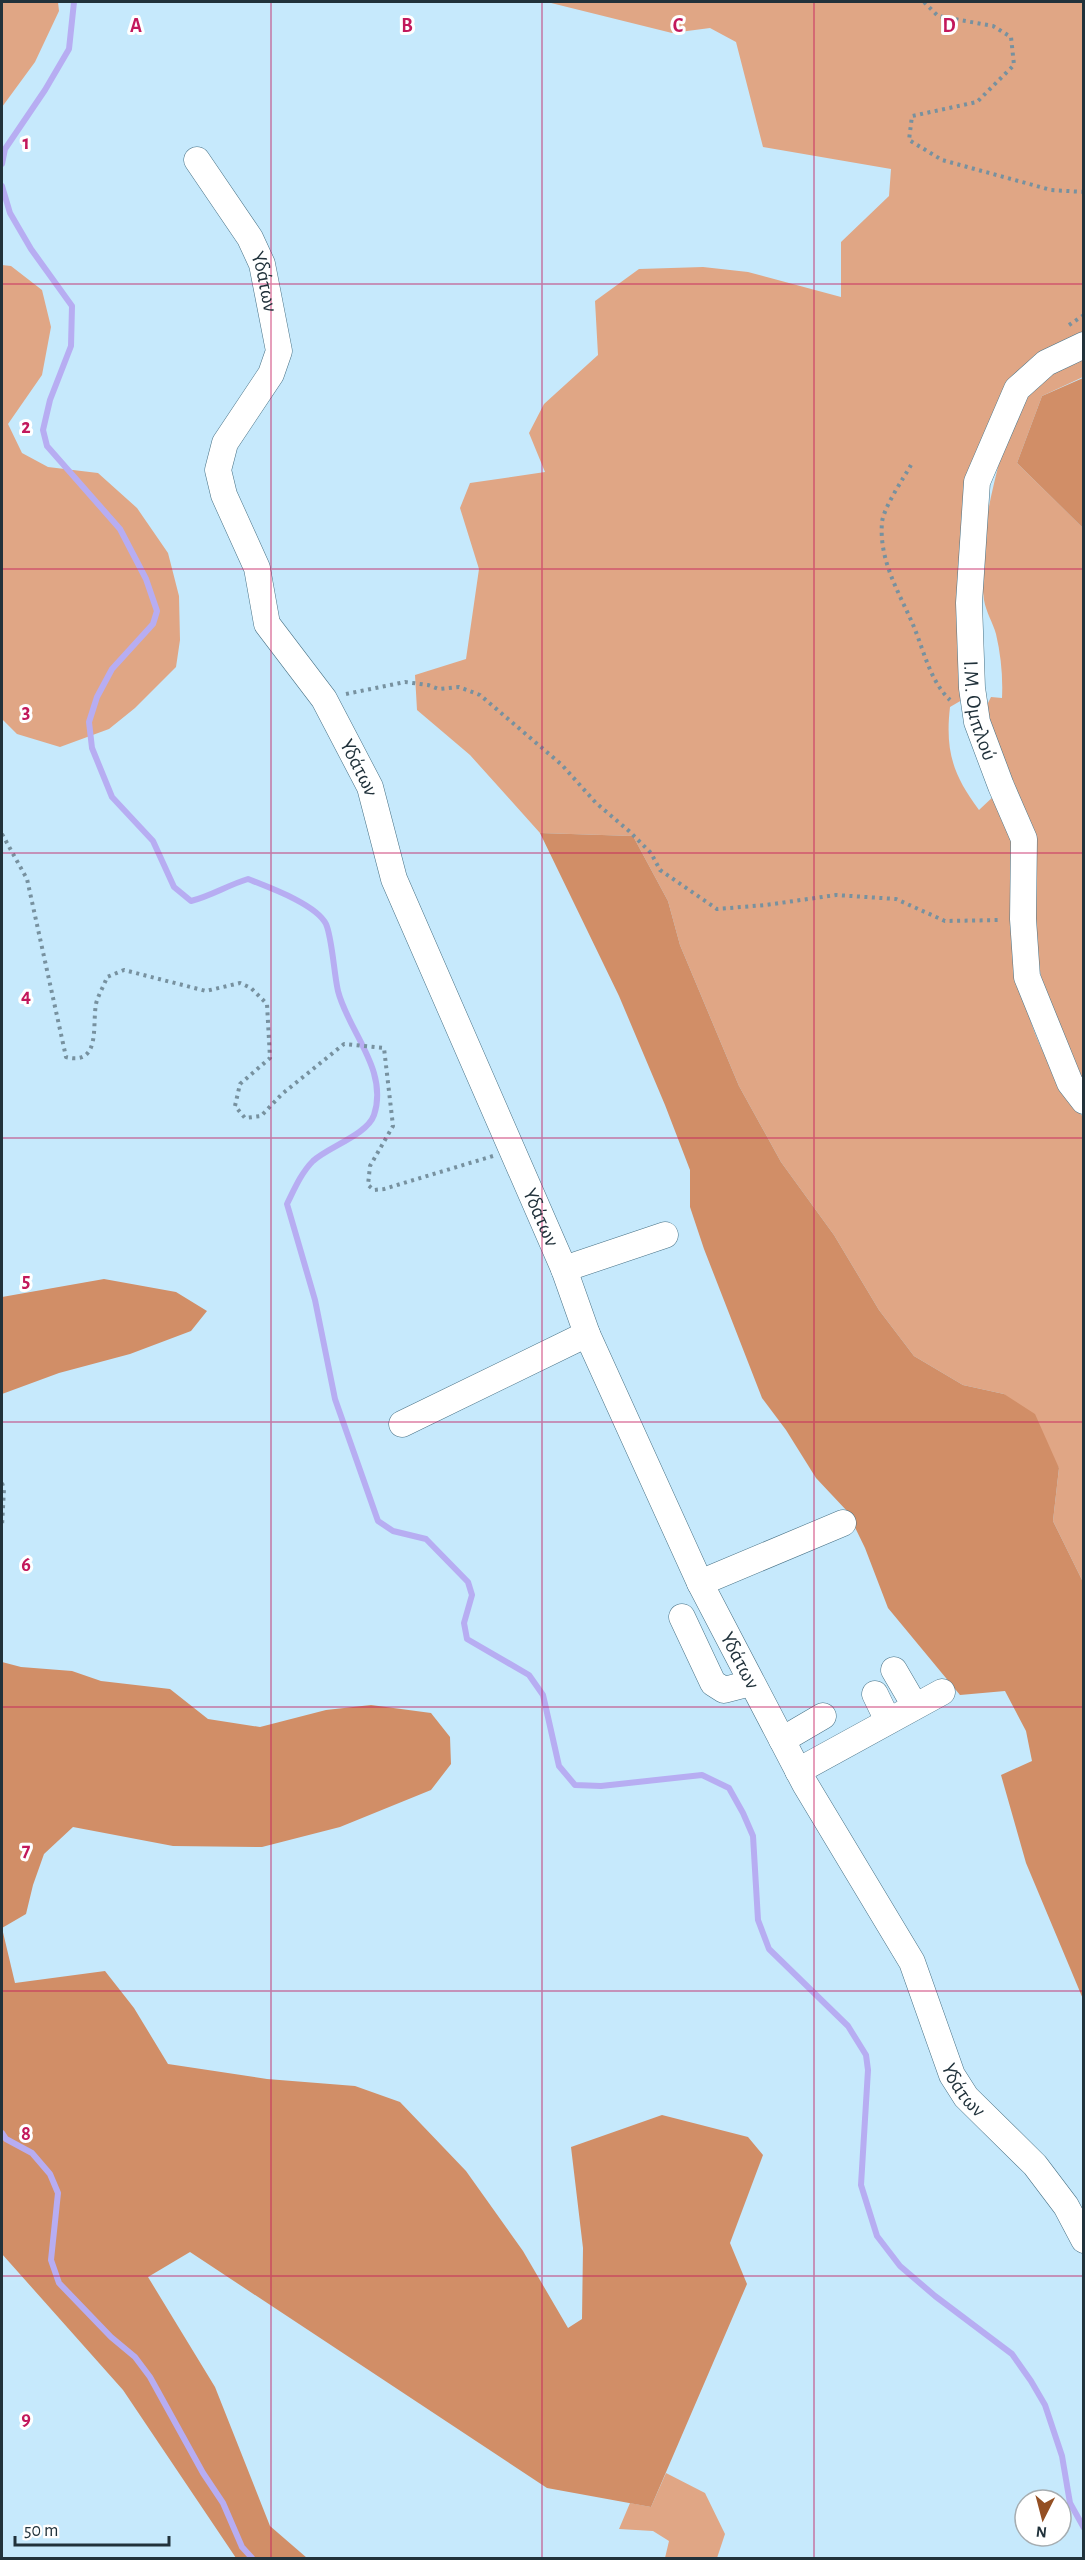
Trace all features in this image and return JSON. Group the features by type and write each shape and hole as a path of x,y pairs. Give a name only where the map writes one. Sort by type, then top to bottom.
{"street":[{"name":"Υδάτων","path":"197,160 250,238 262,264 279,351 271,374 225,442 218,470 224,495 257,568 267,624 324,699 370,787 394,879 564,1269 587,1334 700,1583 801,1778 912,1962 952,2075 966,2097 1035,2165 1066,2206 1083,2240"},
{"name":"Ι.Μ. Ομπλού","path":"1083,345 1046,363 1017,389 976,482 969,603 972,688 976,715 1001,786 1024,839 1023,919 1027,977 1070,1083 1083,1101"},
{"path":"564,1269 665,1235"},
{"path":"402,1424 587,1334"},
{"path":"700,1583 843,1522"},
{"path":"682,1617 713,1683 724,1690 751,1683"},
{"path":"894,1670 915,1706"},
{"path":"801,1778 888,1721 942,1692"},
{"path":"875,1694 888,1721"},
{"path":"782,1740 824,1716"},
{"path":"801,1778 862,1753"}],"path":[{"path":"924,2 938,15 993,26 1011,37 1014,65 977,102 912,116 909,140 942,160 1051,190 1083,192"},
{"path":"911,465 882,519 887,568 911,618 926,660 943,693 961,710 976,715"},
{"path":"324,699 405,682 439,689 459,687 480,695 562,765 596,803 651,853 660,870 717,909 836,895 896,899 945,921 1023,919"},
{"path":"2,834 27,879 66,1057 77,1060 86,1056 93,1044 97,1002 107,977 124,970 206,992 240,983 251,988 267,1004 270,1058 240,1084 235,1106 245,1118 261,1116 282,1094 344,1044 384,1048 393,1126 370,1166 369,1185 374,1190 384,1189 511,1150"},
{"path":"2,1483 4,1489 2,1526"}],"shaded area":[{"path":"2,2 58,2 59,11 35,62 2,107"},
{"path":"547,2 1083,2 1083,377 1042,396 1017,463 1083,528 1083,1081 1044,997 1034,931 1037,880 1032,829 985,709 991,697 1002,698 999,650 996,634 986,609 982,581 983,545 1001,455 968,479 961,562 962,700 950,707 949,737 957,774 970,797 979,810 996,794 1005,818 1018,875 1021,970 1025,1003 1037,1038 1053,1071 1083,1117 1083,1582 1053,1521 1059,1468 1004,1394 963,1385 914,1356 879,1310 834,1235 781,1162 739,1086 680,945 668,901 633,836 540,833 470,755 417,710 415,675 466,659 479,569 460,508 470,483 545,472 529,433 544,404 598,355 595,301 639,269 703,267 748,272 841,297 841,242 889,196 891,169 763,147 736,42 710,28 672,33"},
{"path":"2,265 11,266 42,290 51,327 42,375 8,424 22,453 48,467 98,473 137,508 168,553 179,596 180,640 176,667 135,708 109,729 60,747 17,734 2,719"},
{"path":"1083,378 1083,528 1017,463 1042,396"},
{"path":"540,833 633,836 668,901 680,945 739,1086 781,1162 834,1235 879,1310 914,1356 963,1385 1004,1394 1035,1414 1059,1468 1053,1521 1083,1582 1083,1999 1026,1863 1001,1775 1032,1761 1026,1731 1005,1691 960,1695 888,1608 865,1548 847,1511 816,1478 786,1430 762,1398 690,1207 690,1170 665,1105 619,996"},
{"path":"104,1279 176,1292 207,1311 191,1331 130,1354 59,1373 2,1394 2,1297"},
{"path":"2,1662 21,1667 72,1671 101,1681 170,1689 208,1719 260,1727 326,1710 371,1705 431,1713 450,1737 451,1764 431,1790 340,1827 262,1847 173,1846 73,1827 44,1854 26,1914 2,1928"},
{"path":"2,1928 15,1983 105,1971 134,2008 168,2064 267,2079 355,2086 400,2102 466,2171 523,2251 568,2328 582,2319 583,2248 571,2147 662,2115 748,2137 763,2155 730,2243 747,2284 651,2507 547,2488 190,2252 148,2277 215,2387 270,2526 307,2558 236,2558 123,2390 2,2254"},
{"path":"666,2473 705,2493 725,2534 717,2558 665,2558 669,2541 653,2531 619,2529 630,2503 651,2507"}],"waterway":[{"path":"2,164 5,149 45,90 69,49 74,2"},
{"path":"2,186 10,213 31,249 72,306 71,346 50,400 43,430 47,446 120,529 146,579 157,611 153,624 112,669 97,697 89,722 92,748 112,797 153,841 174,887 191,901 248,879 291,897 321,917 328,930 338,991 343,1006 372,1067 377,1098 374,1115 370,1122 356,1135 313,1161 301,1176 287,1204 315,1300 335,1399 378,1521 393,1531 426,1539 468,1582 472,1595 464,1623 467,1639 529,1675 543,1695 559,1766 575,1785 601,1786 702,1775 729,1788 753,1836 758,1920 769,1949 848,2026 866,2055 868,2070 861,2185 877,2236 900,2266 935,2296 1012,2354 1045,2405 1062,2456 1070,2503 1084,2528"},
{"path":"2,2133 6,2139 32,2153 50,2174 58,2193 51,2260 59,2283 111,2337 135,2357 150,2377 203,2473 223,2503 242,2547 252,2558"}]}
